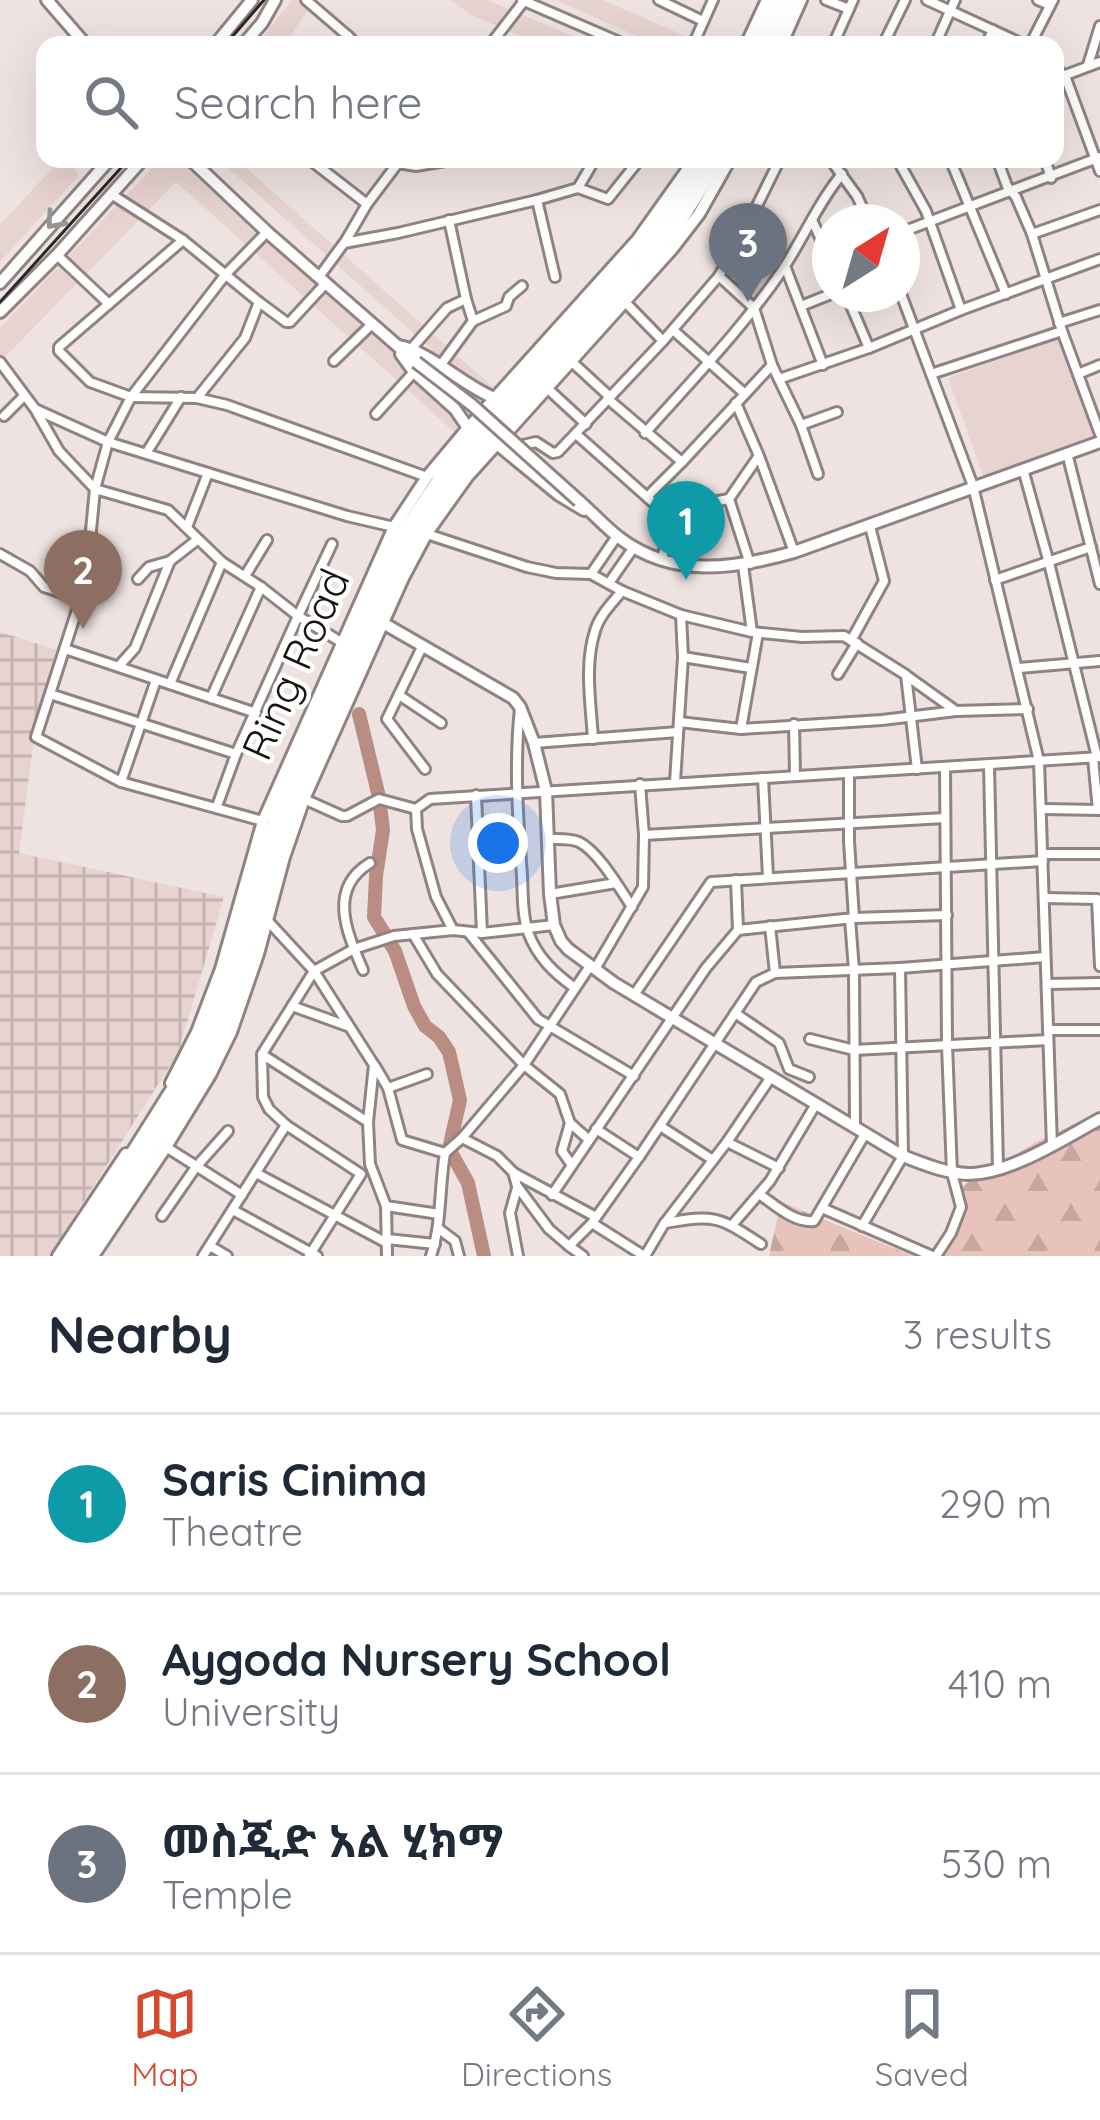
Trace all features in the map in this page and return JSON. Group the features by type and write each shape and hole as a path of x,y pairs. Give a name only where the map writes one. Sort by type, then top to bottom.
{"highway":[{"path":"762,36 778,0"},
{"path":"773,36 790,0"},
{"name":"Ring Road","path":"69,1256 203,1043 221,1001 281,803 402,536 452,461 667,218 698,168"},
{"name":"Ring Road","path":"81,1256 194,1081 222,1027 294,799 413,536 459,470 665,240 713,168"}],"main road":[{"path":"46,0 78,36"},
{"path":"222,36 252,0"},
{"path":"250,36 275,0"},
{"path":"750,36 767,0"},
{"path":"785,36 801,0"},
{"path":"0,283 102,168"},
{"path":"0,312 135,168"},
{"path":"199,168 397,346 468,428"},
{"name":"Ring Road","path":"58,1256 187,1053 221,969 263,821 394,527 427,477 638,239 689,168"},
{"name":"Ring Road","path":"94,1256 166,1147 231,1032 304,800 427,533 457,489 626,303 699,214 725,168"},
{"path":"397,346 412,348 494,398"},
{"path":"415,367 519,446 617,536 662,560 699,568 747,565 794,552 1100,438"},
{"path":"497,444 559,495 592,513"},
{"path":"383,623 513,698 520,707 546,791 554,925 561,941 593,968 903,1156 952,1172 998,1168 1100,1119"}],"street":[{"path":"307,0 339,36"},
{"path":"500,36 523,0 605,36"},
{"path":"660,0 704,21"},
{"path":"697,36 713,0"},
{"path":"826,0 851,5 840,36"},
{"path":"887,36 905,0"},
{"path":"927,0 953,5 1007,36"},
{"path":"1033,36 1052,3 1038,0"},
{"path":"938,36 953,5"},
{"path":"1088,67 1100,26"},
{"path":"990,36 993,30"},
{"path":"1064,76 1100,62"},
{"path":"1064,86 1100,171"},
{"path":"920,226 1098,158"},
{"path":"321,168 367,204"},
{"path":"111,194 183,240 290,322 395,168"},
{"path":"578,188 590,168"},
{"path":"344,243 578,188 608,199 630,168"},
{"path":"519,446 536,442 558,452 664,341 718,276 776,168"},
{"path":"839,168 859,204"},
{"path":"902,168 930,222 962,310"},
{"path":"954,168 1006,294"},
{"path":"1001,168 1032,234 1100,438"},
{"path":"1048,168 1051,178"},
{"path":"820,204 842,174"},
{"path":"537,200 555,277"},
{"path":"1032,234 1100,210"},
{"path":"645,433 754,308 812,218"},
{"path":"449,220 473,321"},
{"path":"263,821 121,782 36,737 86,582 95,489 108,442 131,397 226,274 267,232"},
{"path":"183,240 58,349 91,382 131,397 197,398 227,405 427,477"},
{"path":"56,255 109,304"},
{"path":"778,379 1100,259"},
{"path":"785,266 823,365"},
{"path":"718,276 754,308 772,365 818,474"},
{"path":"440,367 473,321 506,306 522,286"},
{"path":"412,348 447,308 466,299"},
{"path":"197,398 237,351 259,302"},
{"path":"801,306 812,302"},
{"path":"626,303 664,341"},
{"path":"932,374 1100,310"},
{"path":"854,312 869,348"},
{"path":"908,312 973,486 1040,761 1052,1146"},
{"path":"334,361 372,324"},
{"path":"673,330 745,394"},
{"path":"0,362 59,451 95,489 168,510 223,562 341,642"},
{"path":"572,362 682,462"},
{"path":"647,496 772,365"},
{"path":"1078,374 1100,365"},
{"path":"376,414 415,367"},
{"path":"548,389 586,424"},
{"path":"4,416 24,396"},
{"path":"147,452 181,398"},
{"path":"736,403 794,552"},
{"path":"35,409 108,442 394,527"},
{"path":"801,425 837,412"},
{"path":"576,434 671,519"},
{"path":"1067,453 1094,542 1100,583"},
{"path":"662,560 671,519 691,506 728,499 759,456"},
{"path":"1023,469 1096,757 1099,810 1043,809"},
{"path":"187,527 208,473"},
{"path":"728,499 747,565 755,632 741,729"},
{"path":"838,674 884,581 870,526"},
{"path":"427,533 526,567 591,574 681,615 755,632 802,638 836,635 855,641 956,711"},
{"path":"591,574 617,536"},
{"path":"138,579 149,567 170,561 197,539"},
{"path":"245,576 267,540"},
{"path":"995,580 1094,542"},
{"path":"217,806 332,544"},
{"path":"609,583 634,547"},
{"path":"0,554 30,571 44,587 81,599"},
{"path":"119,666 135,648 170,561"},
{"path":"170,684 223,562"},
{"path":"211,698 261,587"},
{"path":"593,739 589,676 594,632 622,591"},
{"path":"675,782 681,615"},
{"path":"422,647 387,718 424,769"},
{"path":"65,650 256,712"},
{"path":"683,657 751,668"},
{"path":"1019,668 1100,661"},
{"path":"906,675 917,769"},
{"path":"121,782 156,680"},
{"path":"50,694 236,754"},
{"path":"399,695 442,723"},
{"path":"520,707 517,792 525,926 539,956 575,988"},
{"path":"534,743 679,727 741,729 956,711 1028,710"},
{"path":"794,724 795,775"},
{"path":"416,809 430,799 476,795 1096,757"},
{"path":"989,765 998,1168"},
{"path":"822,1208 934,1256 961,1208 952,1172 947,1045 945,767"},
{"path":"759,1194 805,1222 814,1221 860,1131 849,773"},
{"path":"764,778 768,877"},
{"path":"431,1256 449,1150 524,1065 643,887 640,784"},
{"path":"476,795 482,933"},
{"path":"304,800 347,816 383,800 416,809"},
{"path":"416,809 436,897 453,930"},
{"path":"644,835 945,818"},
{"path":"548,839 582,844 633,908"},
{"path":"634,995 707,886 716,881 1100,854"},
{"path":"363,970 344,916 343,899 351,877 370,863"},
{"path":"552,1195 706,968 738,930 736,880"},
{"path":"550,894 616,883"},
{"path":"1044,898 1097,899 1100,966"},
{"path":"738,930 852,918 947,915"},
{"path":"267,920 314,971 374,1065 388,1088 402,1140 449,1150"},
{"path":"361,1174 286,1125 265,1104 262,1054 314,971 389,937 554,925"},
{"path":"770,926 776,973"},
{"path":"467,931 529,1009 550,1027 634,1076"},
{"path":"413,934 436,974 524,1065 560,1094 570,1123 588,1139"},
{"path":"569,1246 639,1157 757,982 776,973 1046,957"},
{"path":"862,1226 903,1156 900,968"},
{"path":"1047,984 1100,982"},
{"path":"292,1006 350,1027"},
{"path":"734,1013 778,1043 789,1069 809,1077"},
{"path":"811,1039 854,1050 994,1043 1100,1030"},
{"path":"262,1054 368,1121"},
{"path":"374,1065 368,1121 370,1164 386,1206 387,1256"},
{"path":"388,1088 427,1074"},
{"path":"462,1138 644,1256 771,1077"},
{"path":"733,1224 778,1168 816,1105"},
{"path":"570,1123 562,1151 571,1164"},
{"path":"203,1256 286,1125"},
{"path":"661,1126 713,1160"},
{"path":"596,1129 639,1157"},
{"path":"162,1216 228,1131"},
{"path":"727,1142 778,1168"},
{"path":"166,1147 242,1195"},
{"path":"233,1210 312,1255 370,1164"},
{"path":"513,1172 517,1186 550,1229 583,1256"},
{"path":"256,1173 387,1241 435,1244"},
{"path":"517,1186 510,1213 518,1256"},
{"path":"386,1206 439,1214"},
{"path":"664,1224 704,1217 733,1224 761,1244"},
{"path":"439,1229 458,1244 459,1256"},
{"path":"210,1246 227,1256"}],"shaded area":[{"path":"292,0 315,0 290,36 264,36"},
{"path":"451,0 487,0 573,36 521,36 471,15"},
{"path":"556,0 602,0 685,36 637,36"},
{"path":"53,168 74,168 79,175 0,262 0,225"},
{"path":"152,168 188,168 473,424 461,438 176,182 0,362 0,328"},
{"path":"228,168 246,168 504,397 494,405"},
{"path":"1059,338 1095,438 984,478 948,378"},
{"path":"0,632 64,652 34,738 19,853 224,897 178,1053 49,1256 0,1256"}],"green space":[{"path":"1100,1112 1100,1256 935,1256 964,1185 1036,1142"},
{"path":"781,1202 913,1256 769,1256"}],"waterway":[{"path":"359,714 383,830 374,917 395,951 425,1026 449,1052 460,1100 449,1149 468,1183 484,1256"}],"tram line":[{"path":"233,36 264,0"},
{"path":"0,302 121,168"}],"place":[{"name":"መስጂድ አል ሂክማ","path":"748,302"},
{"name":"Saris Cinima","path":"686,580"},
{"name":"Aygoda Nursery School","path":"83,629"}]}
